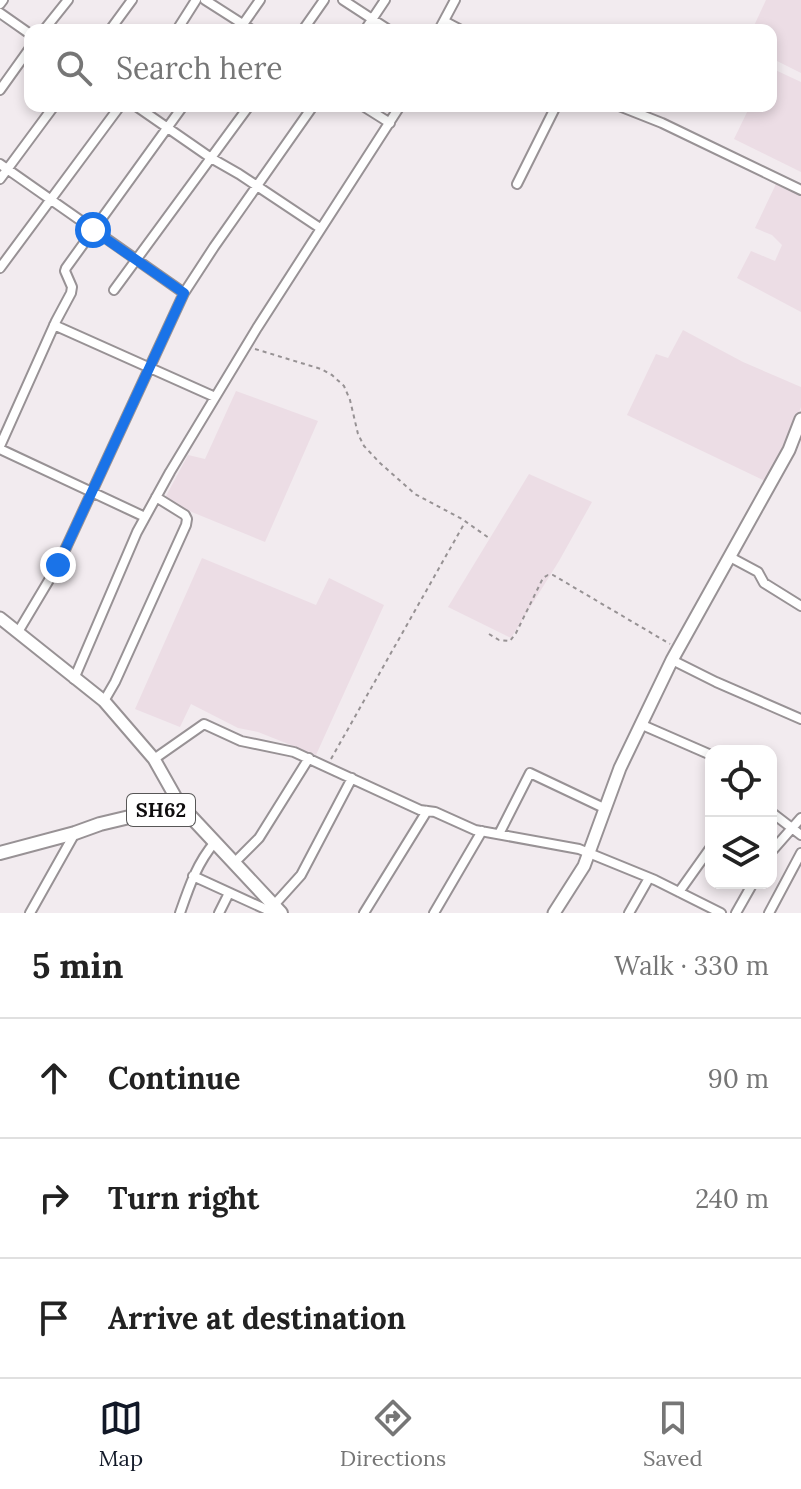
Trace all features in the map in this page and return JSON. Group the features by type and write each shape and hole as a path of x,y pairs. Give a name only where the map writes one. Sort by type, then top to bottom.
{"main road":[{"path":"554,913 590,854 620,768 672,660 789,450 801,419"},
{"path":"0,618 104,701 154,759 180,805"},
{"name":"SH62","path":"0,853 180,805 276,910"}],"street":[{"path":"49,24 68,0"},
{"path":"114,24 132,0"},
{"path":"181,24 196,0"},
{"path":"205,0 237,24"},
{"path":"243,24 260,0"},
{"path":"307,24 324,0"},
{"path":"343,0 380,24"},
{"path":"369,24 385,0"},
{"path":"442,24 455,0"},
{"path":"0,13 24,30"},
{"path":"444,21 450,24"},
{"path":"0,90 24,56"},
{"path":"0,179 4,166 49,112"},
{"path":"0,268 115,112"},
{"path":"145,112 320,228"},
{"path":"145,517 0,448 72,289 66,268 178,112"},
{"path":"114,290 245,112"},
{"path":"18,632 58,565 184,293 309,112"},
{"path":"373,112 390,123"},
{"path":"74,679 156,497 246,345 396,112"},
{"path":"517,184 553,112"},
{"path":"634,112 801,190"},
{"path":"4,166 184,293"},
{"path":"54,325 215,397"},
{"path":"104,701 186,525 185,515 156,497"},
{"path":"730,557 758,572 764,583 801,606"},
{"path":"672,660 801,719"},
{"path":"154,759 204,724 241,741 294,752 420,810 435,812 475,830 579,849 721,913"},
{"path":"640,724 705,752"},
{"path":"234,863 259,838 309,758"},
{"path":"499,834 530,773 606,809"},
{"path":"193,876 276,910 301,875 352,778"},
{"path":"364,913 427,811"},
{"path":"777,816 801,835"},
{"path":"777,844 801,818"},
{"path":"434,913 482,831"},
{"path":"30,913 75,833"},
{"path":"180,913 193,876 215,842"},
{"path":"769,913 801,853"},
{"path":"679,892 705,855"},
{"path":"629,913 649,878"},
{"path":"736,913 750,889"},
{"path":"219,913 229,893"}],"path":[{"path":"246,345 332,375 344,386 364,446 380,463 415,494 489,538"},
{"path":"327,767 465,522"},
{"path":"489,634 499,640 510,641 543,578 553,575 678,649"}],"shaded area":[{"path":"766,0 801,0 801,73 777,61 777,24 755,24"},
{"path":"777,71 801,82 801,172 734,139 747,112 777,112"},
{"path":"776,184 801,196 801,312 737,278 751,251 775,261 782,245 772,235 755,228"},
{"path":"683,330 743,362 801,387 801,407 786,447 767,482 627,415 656,354 668,358"},
{"path":"236,391 318,421 265,542 165,498 188,455 205,459"},
{"path":"529,474 592,502 511,638 448,607"},
{"path":"202,558 316,605 329,578 384,605 316,755 258,732 238,728 191,704 180,727 135,709"}],"route":[{"path":"58,565 184,293 93,230"}]}
